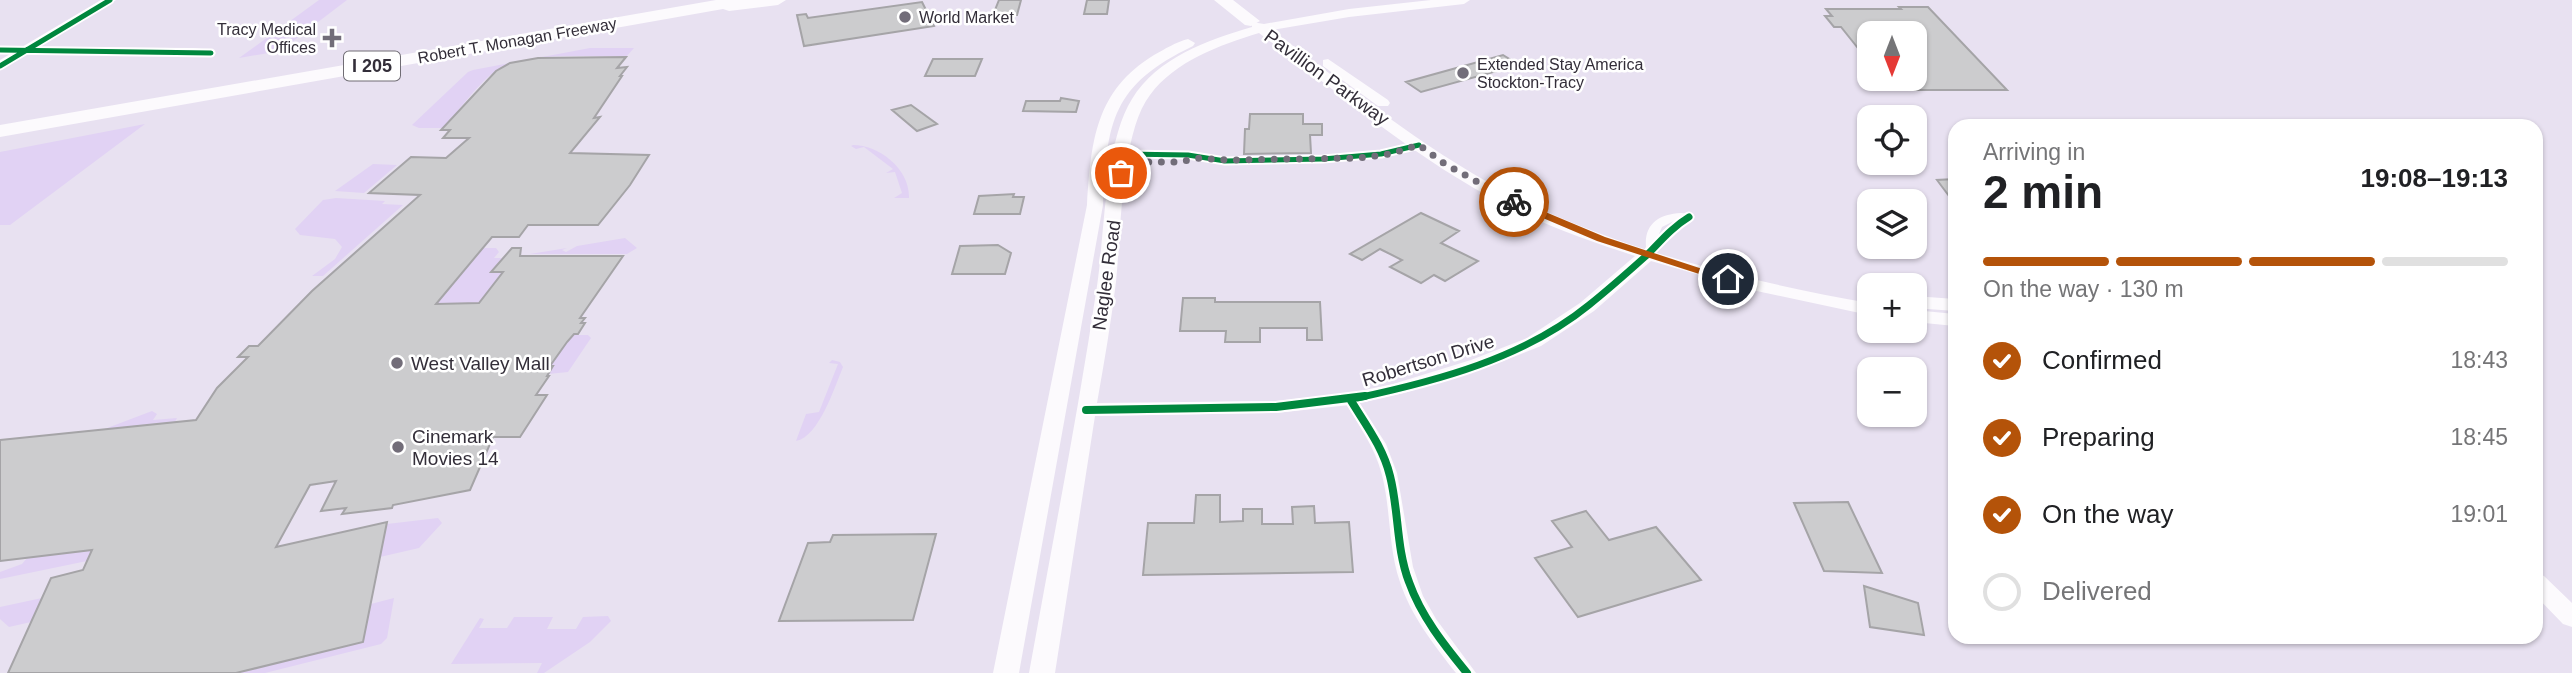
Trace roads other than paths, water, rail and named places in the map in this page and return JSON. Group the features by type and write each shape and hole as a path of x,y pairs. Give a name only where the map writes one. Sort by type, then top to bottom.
{"highway":[{"name":"Robert T. Monagan Freeway","path":"0,114 658,0"},
{"name":"Robert T. Monagan Freeway","path":"0,131 744,0"},
{"path":"693,9 778,0"},
{"path":"1222,0 1266,23"},
{"path":"1249,0 1266,23"}],"main road":[{"path":"3,52 92,0"},
{"path":"0,66 110,0"},
{"name":"Naglee Road","path":"1006,673 1095,205 1096,165 1113,102 1121,89 1138,73 1160,58 1211,33 1401,0"},
{"name":"Naglee Road","path":"1042,673 1086,410 1123,158 1134,110 1150,85 1178,63 1201,50 1266,23 1464,0"},
{"name":"Pavillion Parkway","path":"1266,23 1445,164 1545,217 1752,286 1857,307"},
{"name":"Pavillion Parkway","path":"1266,23 1472,167 1586,222 1650,250 1757,275 1857,294"},
{"name":"Robertson Drive","path":"1086,410 1276,407 1350,399 1397,389 1478,364 1534,342 1587,307 1650,250"},
{"path":"1927,303 1948,304"},
{"path":"1927,317 1948,319"},
{"path":"2543,589 2572,618"}],"street":[{"path":"3,52 25,50 211,53"},
{"path":"1123,158 1180,162 1196,158 1358,158 1379,153 1390,154 1416,142"},
{"path":"1350,399 1388,468 1404,568 1412,591 1433,631 1467,673"}],"place":[{"name":"World Market","path":"905,17"},
{"name":"Tracy Medical Offices","path":"332,38"},
{"name":"Extended Stay America Stockton-Tracy","path":"1463,73"},
{"name":"West Valley Mall","path":"397,363"},
{"name":"Cinemark Movies 14","path":"398,447"}]}
